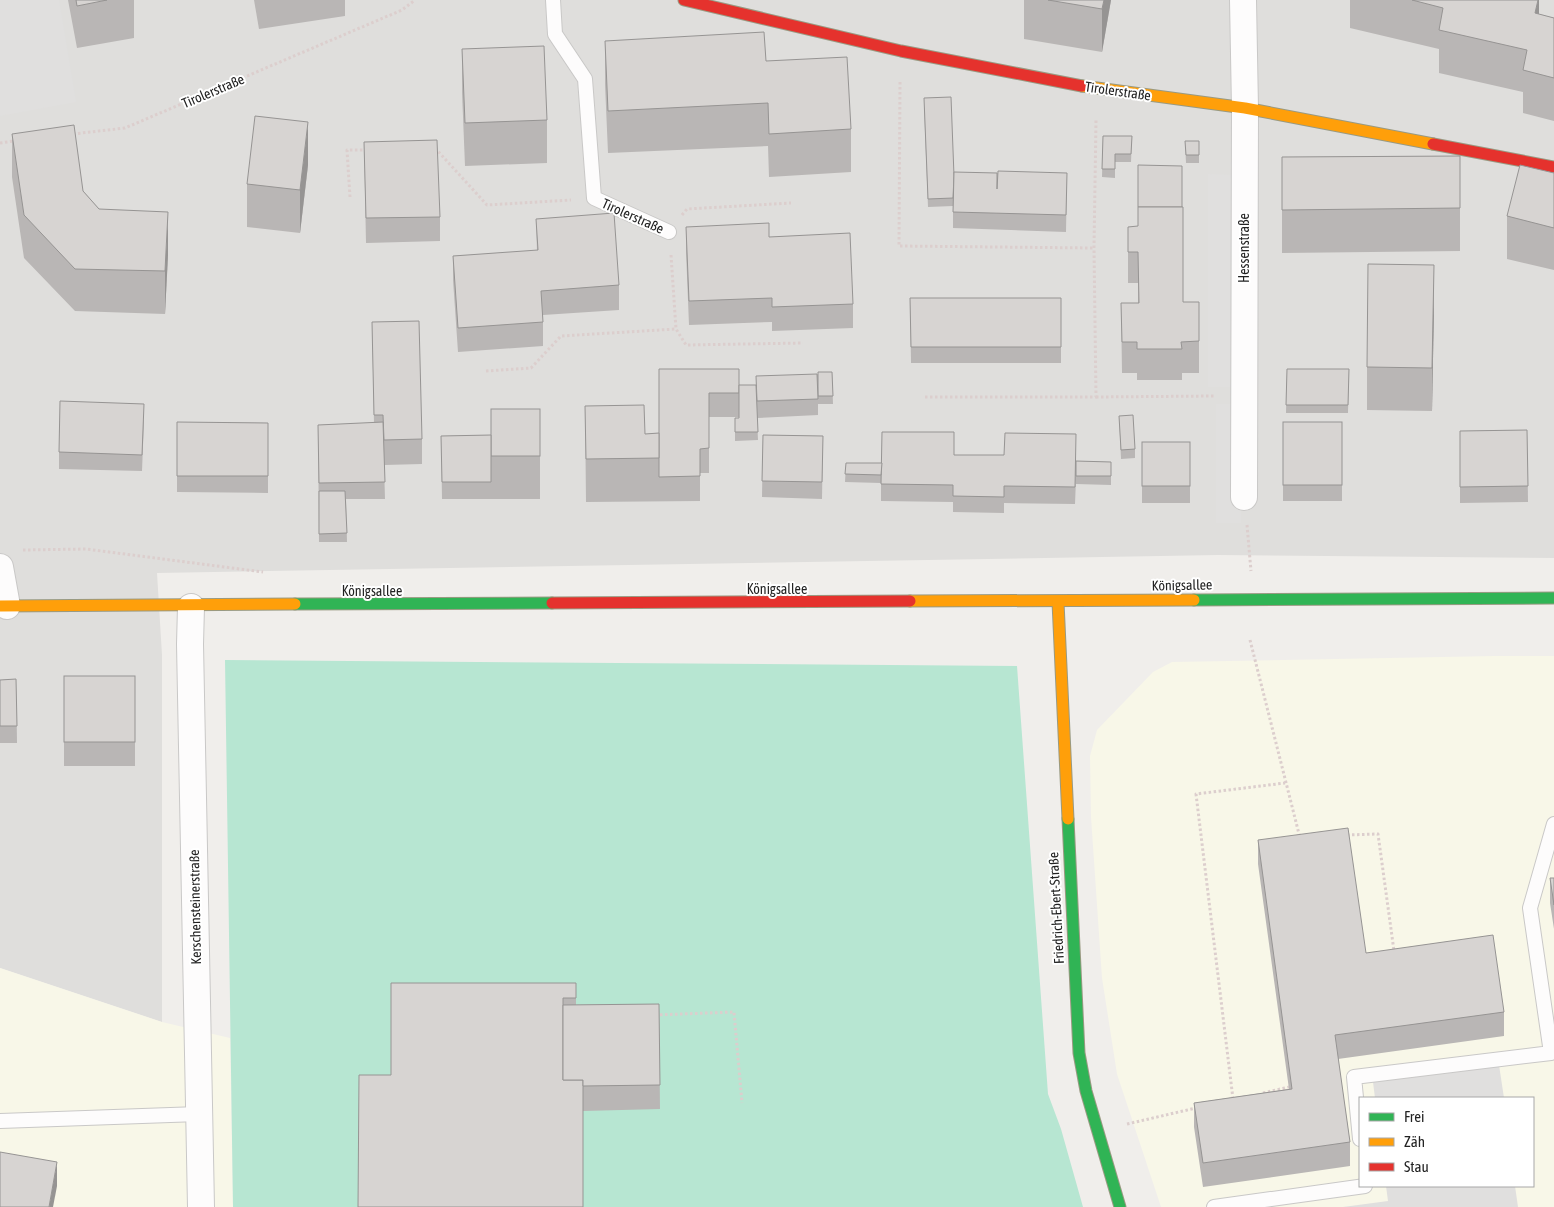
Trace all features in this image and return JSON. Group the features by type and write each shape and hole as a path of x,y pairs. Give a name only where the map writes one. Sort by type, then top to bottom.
{"main road":[{"name":"Tirolerstraße","path":"684,0 901,51 1096,89 1245,108 1554,167"},
{"name":"Königsallee","path":"4,606 1554,598"},
{"name":"Friedrich-Ebert-Straße","path":"1058,602 1079,1053 1086,1091 1120,1207"}],"street":[{"name":"Hessenstraße","path":"1243,0 1245,108 1244,497"},
{"path":"4,606 10,558"},
{"name":"Kerschensteinerstraße","path":"191,606 190,654 201,1207"}],"lane":[{"name":"Tirolerstraße","path":"553,0 555,34 585,80 594,198 669,232"},
{"path":"1359,1129 1354,1077 1551,1053 1530,908 1554,824"},
{"path":"0,1121 199,1114"},
{"path":"1214,1207 1359,1187"}],"path":[{"name":"Tirolerstraße","path":"67,135 125,128 402,10 415,0"},
{"path":"901,51 899,246 1094,248"},
{"path":"1096,89 1094,248 1096,397"},
{"path":"0,143 19,140"},
{"path":"426,148 436,148 487,205 594,198"},
{"path":"350,197 347,150 377,150"},
{"path":"791,203 687,209 669,232 676,329 686,345 803,343"},
{"path":"486,371 531,368 561,336 676,329"},
{"path":"925,397 1243,396"},
{"path":"1244,497 1254,599"},
{"path":"10,558 86,549 272,573"},
{"path":"1250,640 1301,844"},
{"path":"1234,1100 1196,794 1285,783"},
{"path":"1338,836 1378,834 1396,961"},
{"path":"1299,837 1309,837"},
{"path":"654,1015 734,1012 742,1103"},
{"path":"1261,1094 1289,1087"},
{"path":"1224,1102 1243,1098"},
{"path":"1124,1124 1197,1108"}],"shaded area":[{"path":"0,0 1554,0 1554,558 1218,555 157,573 162,655 162,1022 0,968"},
{"path":"0,0 59,0 76,102 0,116"},
{"path":"1208,174 1236,175 1236,387 1208,387"},
{"path":"1216,404 1241,404 1241,523 1216,523"},
{"path":"1554,656 1554,1207 1161,1207 1117,1074 1102,978 1091,817 1090,756 1097,730 1153,672 1172,662"},
{"path":"0,968 162,1022 230,1038 233,1207 0,1207"},
{"path":"1499,1065 1504,1097 1375,1097 1373,1082"},
{"path":"1386,1187 1515,1187 1518,1207 1343,1207 1388,1201"}],"green space":[{"path":"225,660 1017,666 1048,1094 1061,1129 1083,1207 233,1207"}],"building":[{"path":"76,0 107,0 77,6"},
{"path":"1048,0 1104,0 1102,9"},
{"path":"1412,0 1538,0 1535,13 1554,18 1554,78 1523,70 1527,50 1439,30 1443,8"},
{"path":"764,32 766,61 847,57 851,129 769,134 768,103 608,111 605,41"},
{"path":"544,46 547,120 465,123 462,49"},
{"path":"951,97 953,198 928,199 924,98"},
{"path":"255,116 308,122 300,190 247,184"},
{"path":"74,125 83,191 99,209 168,212 165,271 75,269 24,215 12,134"},
{"path":"1103,136 1132,136 1131,154 1115,154 1115,169 1102,169"},
{"path":"437,140 440,217 366,218 364,142"},
{"path":"1185,141 1199,141 1199,155 1186,155"},
{"path":"1460,156 1460,208 1282,210 1282,157"},
{"path":"1138,165 1182,166 1182,207 1138,207"},
{"path":"1520,165 1554,173 1554,228 1507,216"},
{"path":"998,171 1067,173 1066,215 953,212 954,172 997,173 997,189"},
{"path":"1138,207 1183,207 1183,302 1199,302 1199,341 1181,342 1182,349 1137,349 1137,342 1122,342 1121,303 1139,303 1138,252 1128,252 1128,227 1138,226"},
{"path":"614,213 619,285 541,291 543,322 458,328 453,256 538,250 536,219"},
{"path":"769,223 769,237 850,233 853,304 772,307 772,298 689,301 686,227"},
{"path":"1368,264 1434,265 1432,368 1367,367"},
{"path":"910,298 1061,298 1061,347 911,347"},
{"path":"419,321 422,439 384,440 383,415 374,415 372,322"},
{"path":"659,369 739,369 739,393 709,393 709,448 700,449 700,476 659,477"},
{"path":"1287,369 1349,369 1348,405 1286,405"},
{"path":"818,372 832,372 833,396 818,396"},
{"path":"817,374 818,399 757,401 756,376"},
{"path":"739,385 756,385 758,432 735,432 735,418 739,418"},
{"path":"60,401 144,404 142,455 59,452"},
{"path":"644,405 645,434 659,433 659,458 586,459 585,406"},
{"path":"491,409 540,409 540,456 491,456"},
{"path":"1133,415 1135,449 1121,450 1119,416"},
{"path":"177,422 268,423 268,476 177,476"},
{"path":"383,422 385,482 319,483 318,425"},
{"path":"1283,422 1342,422 1342,485 1283,485"},
{"path":"1527,430 1528,486 1460,487 1460,431"},
{"path":"882,432 954,432 954,455 1004,455 1005,433 1076,434 1075,487 1004,486 1004,497 953,496 953,485 881,484"},
{"path":"491,435 491,482 442,482 441,436"},
{"path":"763,435 823,436 822,482 762,481"},
{"path":"1142,442 1190,442 1190,486 1142,486"},
{"path":"1076,461 1111,462 1111,476 1076,476"},
{"path":"846,463 882,463 881,475 845,474"},
{"path":"319,491 345,491 347,533 319,534"},
{"path":"64,676 135,676 135,742 64,742"},
{"path":"16,679 17,726 0,726 0,680"},
{"path":"1348,828 1366,953 1493,935 1504,1012 1335,1035 1350,1142 1203,1163 1194,1103 1292,1089 1258,840"},
{"path":"1550,878 1554,878 1554,905"},
{"path":"391,983 576,983 576,998 563,998 563,1080 583,1080 583,1207 358,1207 359,1075 391,1075"},
{"path":"659,1004 660,1085 583,1086 583,1080 563,1080 563,1005"},
{"path":"0,1152 57,1162 49,1207 0,1207"}],"traffic: fast":[{"path":"1194,600 1554,598"},
{"path":"295,604 552,603"},
{"path":"1068,819 1079,1053 1086,1091 1120,1207"}],"traffic: slow":[{"path":"1082,86 1245,108 1433,144"},
{"path":"910,601 1194,600"},
{"path":"1058,602 1068,819"},
{"path":"0,606 295,604"}],"traffic: jam":[{"path":"684,0 901,51 1082,86"},
{"path":"1433,144 1554,167"},
{"path":"552,603 910,601"}]}
